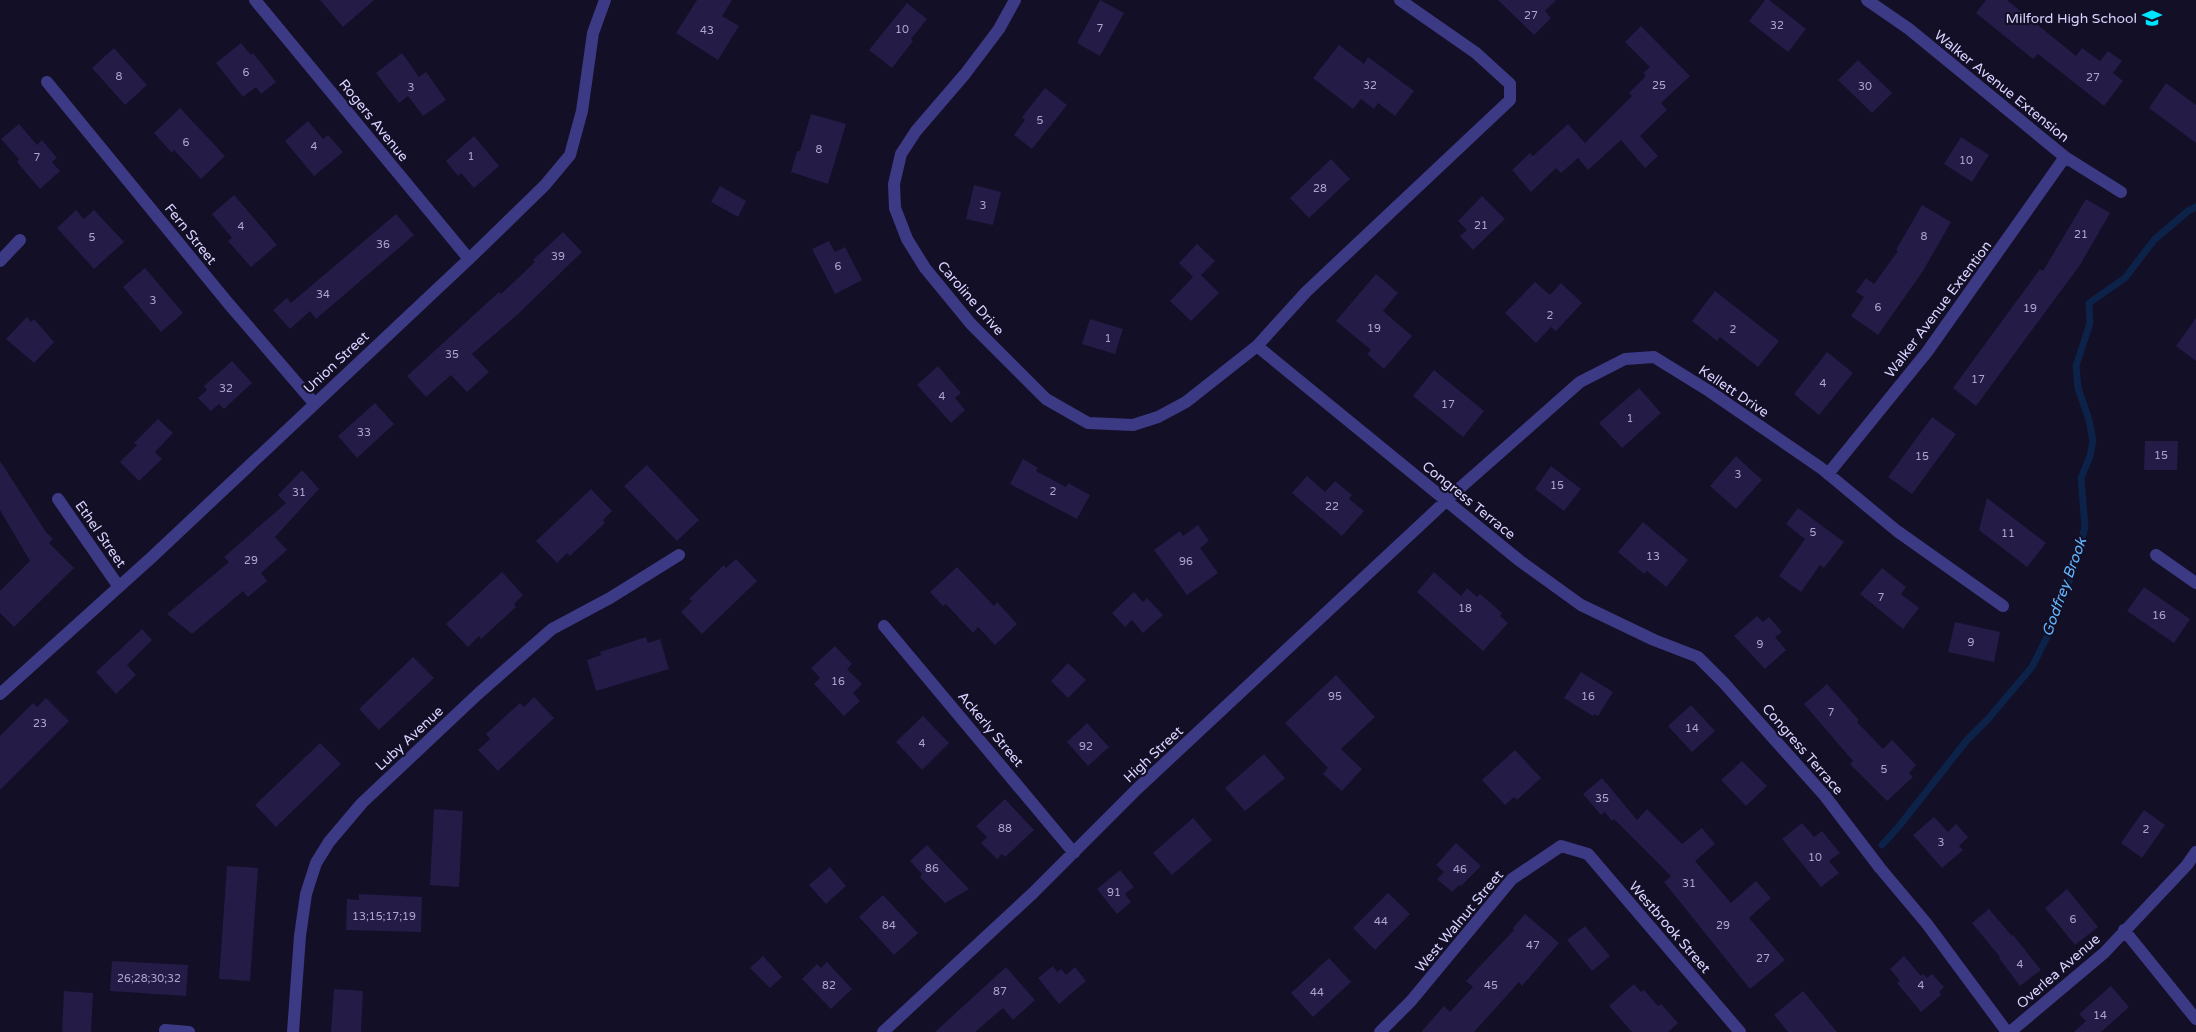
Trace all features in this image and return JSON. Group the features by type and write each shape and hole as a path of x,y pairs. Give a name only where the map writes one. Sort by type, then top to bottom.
{"street":[{"name":"Rogers Avenue","path":"255,0 469,259"},
{"name":"Union Street","path":"0,694 119,587 469,259 545,185 570,155 582,111 593,32 605,0"},
{"name":"Caroline Drive","path":"1015,0 999,29 965,74 916,131 901,154 894,184 895,208 907,239 925,268 971,324 1046,399 1088,423 1133,425 1158,417 1186,402 1257,346"},
{"path":"1257,346 1313,285 1510,100 1510,84 1483,59 1400,0"},
{"name":"Walker Avenue Extension","path":"1867,0 1909,29 2065,157 2121,192"},
{"name":"Fern Street","path":"47,82 228,303 314,403"},
{"name":"Walker Avenue Extention","path":"1828,474 1927,352 2065,157"},
{"path":"0,261 20,240"},
{"name":"Congress Terrace","path":"1257,346 1352,426 1447,500 1520,561 1581,605 1654,640 1698,658 1730,690 1825,796 1880,868 1927,924 2009,1032"},
{"name":"Kellett Drive","path":"1447,500 1580,382 1607,367 1631,359 1654,357 1709,391 1828,474 1897,531 2003,606"},
{"name":"Ethel Street","path":"58,499 119,587"},
{"name":"High Street","path":"883,1032 1074,853 1137,789 1447,500"},
{"name":"Luby Avenue","path":"293,1032 300,936 306,894 316,863 329,842 362,803 479,693 552,629 610,598 679,554"},
{"path":"2156,555 2196,582"},
{"name":"Ackerly Street","path":"884,626 1074,853"},
{"name":"West Walnut Street","path":"1380,1032 1411,1001 1512,879 1560,846 1572,849"},
{"name":"Westbrook Street","path":"1572,849 1588,854 1740,1032"},
{"name":"Overlea Avenue","path":"2009,1032 2104,952 2187,865 2196,852"},
{"path":"2124,930 2196,1019"},
{"path":"164,1030 189,1032"}],"building":[{"path":"320,0 374,0 343,27"},
{"path":"697,0 732,0 722,16 739,26 718,60 676,33"},
{"path":"1100,0 1124,13 1100,56 1077,43"},
{"path":"1498,0 1556,0 1545,11 1551,18 1534,35"},
{"path":"1765,0 1769,0 1806,29 1788,52 1749,21"},
{"path":"1986,0 2007,0 2076,56 2082,48 2100,61 2108,51 2122,61 2113,73 2123,81 2104,106 2038,54 2033,59 1976,13"},
{"path":"907,3 927,19 892,68 869,50"},
{"path":"1641,26 1690,76 1661,103 1667,110 1640,136 1658,156 1645,168 1621,140 1588,170 1578,158 1561,173 1556,168 1531,192 1512,170 1530,153 1533,156 1568,124 1585,143 1632,96 1629,93 1646,76 1643,73 1650,67 1625,42"},
{"path":"241,43 251,55 253,53 276,82 261,94 256,87 243,97 216,63"},
{"path":"1339,45 1364,64 1368,57 1414,91 1395,116 1378,103 1374,109 1361,99 1353,109 1313,78"},
{"path":"114,48 147,85 125,105 92,68"},
{"path":"402,53 419,77 426,72 446,100 423,116 408,96 399,103 376,73"},
{"path":"1858,60 1892,93 1872,113 1838,80"},
{"path":"2166,83 2196,105 2196,143 2149,108"},
{"path":"1045,88 1067,105 1032,149 1014,135 1025,120 1022,117"},
{"path":"180,108 225,156 201,179 174,150 172,153 154,133"},
{"path":"811,114 846,124 828,184 791,172 797,151 800,151"},
{"path":"308,121 323,139 328,135 343,152 314,176 285,141"},
{"path":"19,124 37,145 42,140 57,158 52,162 60,171 40,189 17,162 19,159 1,139"},
{"path":"474,136 499,166 474,188 461,173 458,176 446,161"},
{"path":"1961,137 1989,155 1972,182 1944,164"},
{"path":"1331,159 1350,179 1309,218 1290,198"},
{"path":"974,185 1001,192 993,225 966,219"},
{"path":"720,186 746,201 738,217 711,202"},
{"path":"234,195 277,245 251,267 228,241 232,238 212,214"},
{"path":"1482,196 1505,219 1473,250 1460,236 1467,230 1458,221"},
{"path":"2086,199 2110,213 2080,265 1976,406 1953,388 2040,269 2043,271"},
{"path":"1922,205 1951,222 1923,271 1878,335 1851,316 1864,297 1856,292 1866,278 1874,284 1898,251 1896,250"},
{"path":"76,210 84,219 94,210 124,242 94,269 57,228"},
{"path":"396,214 414,235 316,319 310,311 290,329 273,310 287,298 291,303"},
{"path":"563,232 582,252 518,314 472,354 489,372 467,392 451,375 426,397 407,376 499,292 501,294"},
{"path":"829,241 835,252 845,247 862,280 835,294 812,249"},
{"path":"1197,244 1215,261 1201,275 1219,293 1191,321 1170,301 1193,277 1179,263"},
{"path":"145,268 183,313 161,332 123,287"},
{"path":"1376,274 1398,293 1383,311 1412,336 1384,369 1367,354 1371,350 1336,321"},
{"path":"1535,282 1550,295 1561,283 1582,303 1556,331 1551,327 1536,343 1505,313"},
{"path":"1715,291 1779,341 1758,367 1720,337 1717,341 1692,321"},
{"path":"27,317 31,322 34,319 54,342 34,363 6,339"},
{"path":"2196,318 2196,361 2176,346"},
{"path":"1090,319 1123,329 1115,354 1082,344"},
{"path":"1827,352 1853,373 1819,415 1794,394"},
{"path":"232,361 252,383 224,409 219,404 211,411 198,398 207,390 204,386"},
{"path":"938,366 961,393 955,398 965,410 951,423 917,385"},
{"path":"1434,370 1484,411 1463,437 1413,396"},
{"path":"1639,388 1661,413 1622,448 1599,423"},
{"path":"375,403 394,424 357,458 338,436"},
{"path":"1932,417 1956,434 1912,494 1888,477"},
{"path":"158,419 173,433 155,452 162,459 139,481 120,462 137,445 134,443"},
{"path":"2145,441 2178,441 2177,470 2144,470"},
{"path":"1736,456 1762,480 1736,509 1710,486"},
{"path":"1023,459 1038,468 1036,471 1066,487 1068,483 1090,495 1077,519 1010,484"},
{"path":"0,461 46,532 53,539 49,543 74,568 14,627 0,613 0,591 30,561 0,510"},
{"path":"647,465 699,520 677,541 624,486"},
{"path":"1551,466 1581,489 1564,511 1535,489"},
{"path":"302,470 319,489 275,537 287,550 261,573 267,581 248,597 243,591 192,634 167,614 229,562 224,557 286,503 278,495"},
{"path":"1307,476 1325,492 1335,481 1352,495 1349,499 1364,511 1342,536 1292,493"},
{"path":"591,489 612,511 603,520 605,523 570,556 567,553 557,563 536,541"},
{"path":"1987,498 2046,543 2027,567 1979,530"},
{"path":"1798,508 1844,542 1824,568 1820,565 1801,592 1779,576 1805,539 1786,524"},
{"path":"1643,522 1688,560 1666,587 1647,571 1644,574 1618,552"},
{"path":"1198,525 1209,541 1200,548 1218,573 1187,595 1154,550 1180,531 1183,536"},
{"path":"736,559 757,581 702,634 681,612 692,601 689,599 724,565 726,568"},
{"path":"957,567 994,606 997,602 1017,624 995,645 978,627 973,633 946,604 943,606 930,592"},
{"path":"1882,568 1906,587 1901,594 1919,608 1903,629 1860,594"},
{"path":"502,572 523,595 514,604 516,607 481,639 479,636 468,647 446,624"},
{"path":"1434,572 1461,596 1467,588 1477,597 1480,594 1502,613 1500,616 1508,623 1483,651 1417,592"},
{"path":"2144,587 2190,619 2174,643 2127,611"},
{"path":"1134,592 1143,602 1147,598 1163,615 1143,633 1132,620 1125,627 1112,613"},
{"path":"1757,616 1763,622 1769,617 1782,632 1775,637 1786,650 1765,669 1734,636"},
{"path":"1955,622 2000,632 1994,662 1948,652"},
{"path":"142,629 152,640 127,665 136,675 116,694 96,672"},
{"path":"646,637 648,643 660,639 669,669 596,691 587,660 601,655 600,652"},
{"path":"835,646 852,664 847,669 862,684 853,693 860,701 844,716 814,684 820,678 811,668"},
{"path":"413,657 434,678 379,730 359,709"},
{"path":"1068,663 1086,680 1068,698 1051,681"},
{"path":"1581,672 1613,692 1598,716 1594,714 1593,716 1564,698"},
{"path":"1336,675 1375,717 1341,749 1362,769 1342,791 1323,774 1328,768 1285,723"},
{"path":"1827,684 1859,720 1857,722 1883,749 1892,740 1916,765 1909,773 1913,777 1887,801 1850,764 1853,761 1804,704"},
{"path":"534,697 554,718 498,771 478,750 490,739 486,734 520,703 524,707"},
{"path":"46,698 69,721 0,790 0,736 33,703 37,707"},
{"path":"1691,705 1715,731 1692,752 1668,726"},
{"path":"923,716 949,743 922,770 896,742"},
{"path":"1087,723 1109,747 1088,766 1067,742"},
{"path":"320,743 341,764 276,827 255,805"},
{"path":"1515,750 1541,778 1517,800 1514,797 1505,805 1482,780"},
{"path":"1264,754 1285,778 1245,811 1225,788"},
{"path":"1742,761 1767,786 1746,806 1721,780"},
{"path":"1602,778 1637,820 1647,809 1682,844 1702,828 1715,844 1695,861 1731,903 1756,881 1771,898 1749,918 1785,960 1750,989 1664,882 1671,876 1614,819 1612,821 1605,812 1601,815 1583,794"},
{"path":"1005,799 1034,830 1005,857 1002,854 997,859 981,843 987,837 976,826"},
{"path":"434,809 463,811 459,887 430,885"},
{"path":"2144,810 2165,825 2142,858 2121,843"},
{"path":"1934,817 1948,832 1956,824 1968,837 1959,846 1963,850 1942,868 1913,835"},
{"path":"1193,818 1212,840 1172,875 1153,853"},
{"path":"1802,823 1814,837 1822,831 1840,853 1829,861 1839,873 1821,887 1782,839"},
{"path":"1456,843 1481,866 1461,886 1459,885 1452,892 1437,879 1444,872 1436,865"},
{"path":"927,845 969,889 945,903 920,877 922,874 910,861"},
{"path":"227,866 258,868 250,981 219,979"},
{"path":"830,867 846,886 826,904 809,885"},
{"path":"1120,870 1134,887 1125,894 1131,902 1117,914 1097,889"},
{"path":"2067,889 2098,927 2075,945 2045,908"},
{"path":"1388,893 1410,914 1375,950 1353,928"},
{"path":"359,894 422,897 421,932 346,930 347,899 359,900"},
{"path":"883,895 918,933 894,955 859,917"},
{"path":"1989,909 2041,970 2020,986 2000,957 1972,923"},
{"path":"1525,914 1559,943 1522,986 1519,982 1474,1032 1421,1032 1444,1006 1450,1012 1473,987 1466,981 1514,930 1513,928"},
{"path":"1585,926 1610,956 1592,971 1567,940"},
{"path":"763,956 782,977 770,988 750,968"},
{"path":"1904,956 1921,976 1923,974 1927,978 1932,974 1944,987 1939,992 1941,995 1921,1012 1897,983 1900,981 1890,969"},
{"path":"1329,958 1351,982 1313,1017 1291,993"},
{"path":"112,961 188,965 186,996 110,991"},
{"path":"827,962 852,989 831,1009 802,979 817,964 821,968"},
{"path":"1053,966 1057,972 1061,969 1066,975 1075,967 1086,981 1059,1004 1038,978"},
{"path":"1006,967 1035,1000 1013,1020 1003,1008 975,1032 935,1032"},
{"path":"1634,984 1641,992 1644,990 1658,1006 1661,1004 1678,1023 1668,1032 1632,1032 1609,1006"},
{"path":"2111,986 2129,1007 2101,1032 2074,1032 2086,1021 2079,1014"},
{"path":"334,989 363,991 361,1032 331,1032"},
{"path":"64,991 93,993 91,1032 62,1032"},
{"path":"1803,991 1837,1032 1788,1032 1774,1015"}],"waterway":[{"name":"Godfrey Brook","path":"1882,845 1967,740 1988,719 2032,667 2047,637 2072,574 2085,527 2081,478 2090,456 2093,441 2089,420 2078,388 2076,366 2090,323 2089,303 2125,278 2154,240 2188,211 2196,207"}],"place":[{"name":"Milford High School","path":"2152,18"}]}
